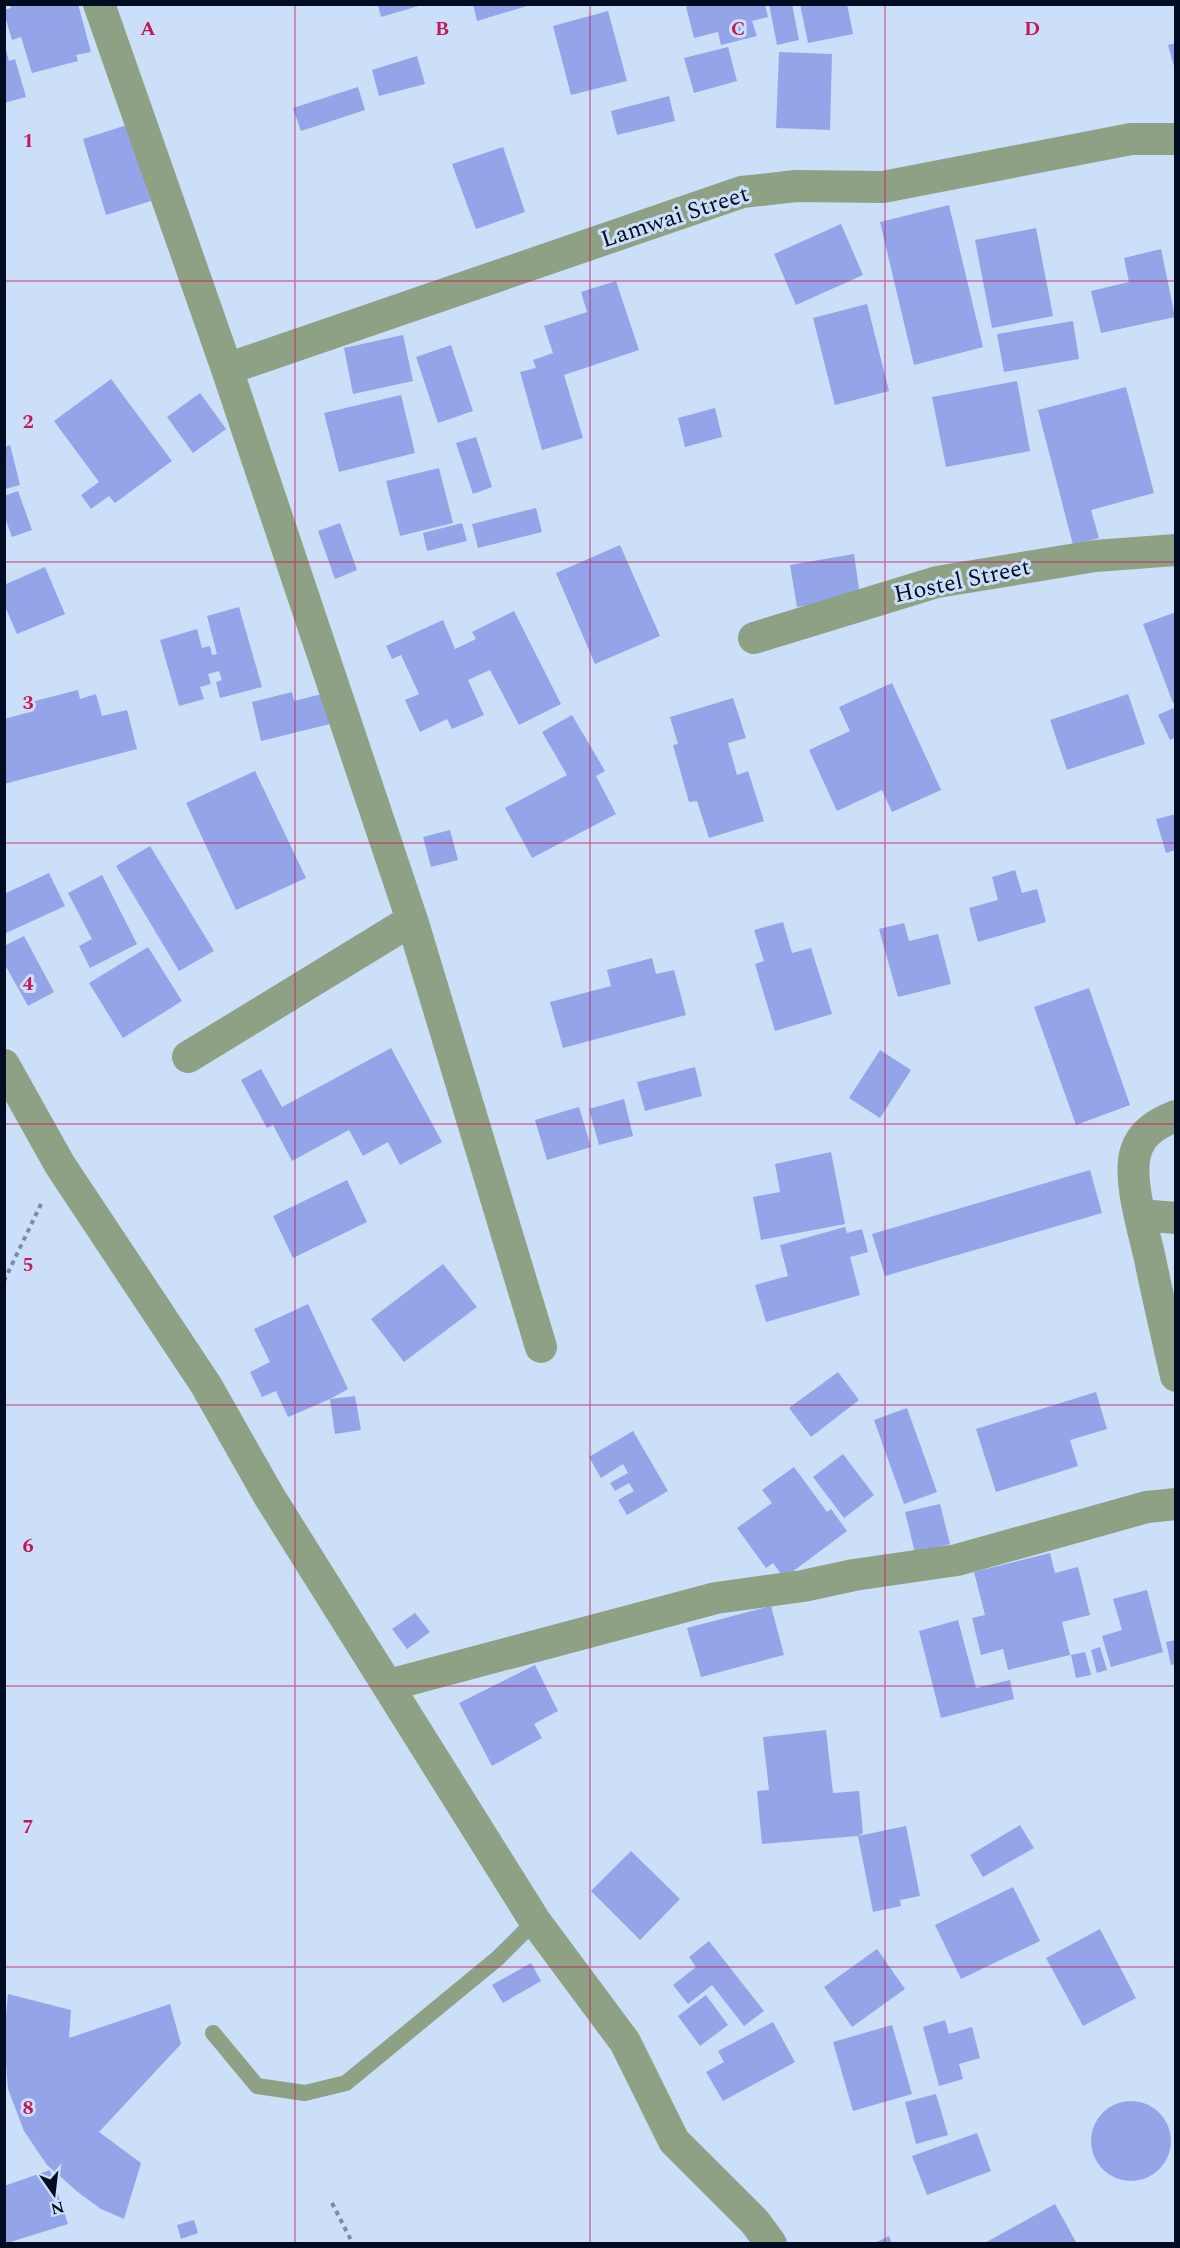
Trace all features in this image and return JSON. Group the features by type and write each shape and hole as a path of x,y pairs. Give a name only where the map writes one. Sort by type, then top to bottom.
{"street":[{"path":"99,4 228,369 412,920 541,1347"},
{"name":"Lamwai Street","path":"228,369 742,192 795,186 883,187 1131,139 1176,139"},
{"name":"Hostel Street","path":"753,638 937,582 1095,556 1176,550"},
{"path":"188,1057 412,920"},
{"path":"4,1065 60,1165 206,1384 269,1496 535,1922 625,2042 674,2141 755,2222 771,2244"},
{"path":"1176,1116 1160,1122 1146,1134 1136,1150 1133,1168 1140,1215 1176,1376"},
{"path":"1140,1215 1176,1218"},
{"path":"389,1685 716,1598 957,1560 1147,1507 1176,1504"}],"lane":[{"path":"213,2033 256,2086 304,2093 346,2083 498,1958 535,1922"}],"path":[{"path":"4,1281 60,1165"},
{"path":"332,2203 353,2244"}],"building":[{"path":"10,4 78,4 91,52 76,55 78,61 32,73 21,37 12,40 4,13 4,10 11,8"},
{"path":"473,4 530,4 530,5 477,21"},
{"path":"694,4 765,4 768,17 752,21 757,36 721,45 718,32 694,38 686,7"},
{"path":"769,4 792,4 799,40 777,45"},
{"path":"800,4 847,4 853,34 808,43"},
{"path":"378,5 422,5 381,17"},
{"path":"608,11 627,81 571,95 553,26"},
{"path":"1176,43 1176,70 1175,70 1168,45"},
{"path":"5,46 9,61 15,59 26,97 4,103"},
{"path":"728,47 737,81 694,93 684,58"},
{"path":"779,52 832,54 830,130 776,128"},
{"path":"417,56 425,84 379,96 372,70"},
{"path":"358,87 365,110 301,131 293,108"},
{"path":"669,96 675,121 617,135 611,111"},
{"path":"127,125 151,201 106,215 83,139"},
{"path":"503,147 525,212 476,229 452,164"},
{"path":"949,205 983,347 914,365 880,222"},
{"path":"841,224 863,275 796,305 774,254"},
{"path":"1036,228 1053,316 992,328 975,240"},
{"path":"1161,249 1175,317 1101,333 1091,291 1129,282 1124,258"},
{"path":"616,281 639,350 564,375 583,438 542,450 520,372 536,368 533,360 553,353 544,326 587,312 581,292"},
{"path":"867,304 889,391 835,405 813,318"},
{"path":"1073,321 1079,359 1004,372 997,334"},
{"path":"403,335 413,381 353,394 344,348"},
{"path":"451,345 473,411 438,423 416,357"},
{"path":"111,379 172,461 115,503 109,496 91,509 81,495 99,482 54,421"},
{"path":"1017,381 1030,451 946,467 932,397"},
{"path":"1126,387 1154,493 1091,510 1099,538 1073,545 1038,410"},
{"path":"200,393 226,429 193,453 167,417"},
{"path":"401,395 415,453 339,472 324,413"},
{"path":"715,408 722,437 685,447 678,418"},
{"path":"476,437 492,487 473,494 456,443"},
{"path":"10,445 20,485 5,489 5,447"},
{"path":"439,468 453,523 400,536 386,481"},
{"path":"18,491 32,530 12,537 4,515 4,496"},
{"path":"536,508 542,532 478,548 472,524"},
{"path":"340,523 357,570 335,579 318,531"},
{"path":"462,523 467,541 427,551 423,533"},
{"path":"620,545 660,636 595,664 556,573"},
{"path":"854,554 860,596 797,607 790,565"},
{"path":"45,567 65,614 17,634 4,604 4,585"},
{"path":"239,607 262,687 220,698 216,682 222,680 219,671 208,674 211,684 200,687 204,699 179,706 160,640 197,629 202,648 210,646 212,655 217,654 207,616"},
{"path":"514,611 561,704 519,725 490,670 468,680 484,715 452,729 447,719 420,732 405,700 419,694 401,655 392,659 386,646 443,620 455,649 476,639 472,632"},
{"path":"1176,612 1176,702 1173,703 1143,624"},
{"path":"892,683 941,790 892,812 882,790 837,811 809,750 850,731 839,707"},
{"path":"78,690 80,699 96,694 102,716 127,710 137,749 4,784 4,719 34,711 31,702"},
{"path":"292,692 294,701 322,694 330,724 261,741 252,702"},
{"path":"1128,694 1145,744 1067,770 1050,720"},
{"path":"733,698 746,738 728,743 737,775 748,771 764,821 709,838 697,801 689,802 673,745 678,744 670,717"},
{"path":"1176,707 1176,737 1170,740 1158,715"},
{"path":"572,715 605,771 596,776 616,814 532,858 505,808 567,775 542,732"},
{"path":"255,771 306,878 236,910 186,803"},
{"path":"1176,814 1176,850 1166,853 1156,819"},
{"path":"450,830 458,860 431,867 423,837"},
{"path":"150,846 214,951 179,971 116,866"},
{"path":"1015,870 1022,893 1037,889 1046,922 978,942 969,908 998,900 992,877"},
{"path":"49,873 65,906 4,934 4,894"},
{"path":"102,875 137,944 90,968 79,946 92,939 68,893"},
{"path":"783,922 792,953 811,948 832,1014 775,1031 755,964 764,961 754,930"},
{"path":"904,923 909,941 938,934 951,984 898,997 879,929"},
{"path":"24,936 54,992 28,1006 4,963 4,946"},
{"path":"148,947 182,1001 123,1038 89,983"},
{"path":"652,958 656,974 674,970 686,1015 563,1048 550,1002 611,986 607,970"},
{"path":"1089,988 1130,1105 1076,1125 1034,1007"},
{"path":"391,1048 442,1142 400,1165 388,1142 363,1156 349,1130 292,1161 273,1125 267,1128 241,1080 261,1069 282,1107"},
{"path":"880,1050 911,1070 880,1118 849,1098"},
{"path":"695,1067 702,1096 645,1111 637,1082"},
{"path":"624,1099 633,1136 599,1145 589,1109"},
{"path":"579,1107 591,1147 547,1160 535,1120"},
{"path":"831,1152 845,1224 761,1240 753,1197 780,1192 775,1164"},
{"path":"1090,1170 1102,1213 885,1276 872,1234"},
{"path":"347,1180 367,1222 293,1258 273,1216"},
{"path":"845,1227 847,1233 862,1229 868,1252 850,1257 860,1295 766,1322 755,1285 788,1276 780,1245"},
{"path":"443,1264 477,1307 404,1362 371,1319"},
{"path":"308,1304 348,1389 288,1417 276,1391 262,1397 250,1372 270,1362 254,1329"},
{"path":"838,1372 859,1400 811,1437 789,1408"},
{"path":"1096,1392 1107,1429 1070,1440 1078,1466 996,1492 976,1429"},
{"path":"355,1396 361,1430 335,1434 330,1399"},
{"path":"907,1408 937,1492 904,1504 874,1420"},
{"path":"633,1431 668,1491 627,1515 618,1500 634,1491 629,1483 615,1491 610,1483 628,1473 623,1464 601,1478 589,1457"},
{"path":"843,1454 874,1495 844,1518 813,1477"},
{"path":"794,1467 827,1512 831,1509 847,1531 784,1578 773,1563 766,1568 737,1528 772,1503 762,1490"},
{"path":"940,1504 950,1544 915,1553 905,1512"},
{"path":"1050,1553 1055,1573 1078,1567 1090,1615 1062,1622 1070,1655 1008,1670 1003,1649 981,1655 972,1618 985,1615 974,1572"},
{"path":"1147,1590 1163,1652 1111,1667 1102,1636 1122,1630 1113,1599"},
{"path":"771,1606 784,1655 701,1677 687,1628"},
{"path":"415,1613 430,1632 407,1649 392,1629"},
{"path":"958,1620 976,1688 1010,1680 1014,1699 941,1718 919,1631"},
{"path":"1176,1640 1176,1664 1171,1665 1166,1642"},
{"path":"1100,1647 1107,1670 1097,1673 1091,1650"},
{"path":"1085,1652 1091,1675 1076,1678 1071,1655"},
{"path":"535,1665 558,1711 534,1724 542,1738 492,1766 459,1703"},
{"path":"826,1730 833,1793 859,1791 863,1833 858,1836 762,1844 757,1791 769,1790 763,1737"},
{"path":"1020,1825 1034,1848 983,1877 970,1855"},
{"path":"906,1826 920,1896 900,1900 901,1906 873,1912 858,1836"},
{"path":"631,1851 680,1899 640,1940 591,1891"},
{"path":"1013,1887 1040,1941 961,1979 935,1925"},
{"path":"1100,1929 1136,1998 1083,2026 1046,1958"},
{"path":"709,1941 764,2011 744,2026 712,1985 688,2004 673,1985 696,1967 689,1957"},
{"path":"877,1949 905,1989 852,2027 824,1987"},
{"path":"531,1963 541,1981 503,2003 492,1985"},
{"path":"8,1994 71,2010 69,2038 170,2004 181,2044 99,2132 141,2163 124,2219 101,2209 47,2165 24,2131 8,2089 4,2039"},
{"path":"706,1995 728,2025 700,2046 678,2016"},
{"path":"945,2020 949,2034 972,2027 980,2058 959,2064 963,2079 939,2086 923,2027"},
{"path":"773,2022 795,2062 723,2101 706,2072 724,2062 718,2051"},
{"path":"892,2025 912,2094 853,2111 833,2042"},
{"path":"936,2094 948,2135 916,2144 905,2102"},
{"path":"1131,2101 1146,2104 1159,2113 1168,2126 1171,2141 1168,2156 1159,2169 1146,2178 1131,2181 1116,2178 1103,2169 1094,2156 1091,2141 1094,2126 1103,2113 1116,2104"},
{"path":"977,2133 991,2171 927,2195 912,2156"},
{"path":"50,2170 68,2224 4,2244 4,2186"},
{"path":"1055,2204 1077,2244 983,2244"},
{"path":"194,2220 198,2233 181,2239 177,2225"},
{"path":"889,2236 892,2244 873,2244"}]}
